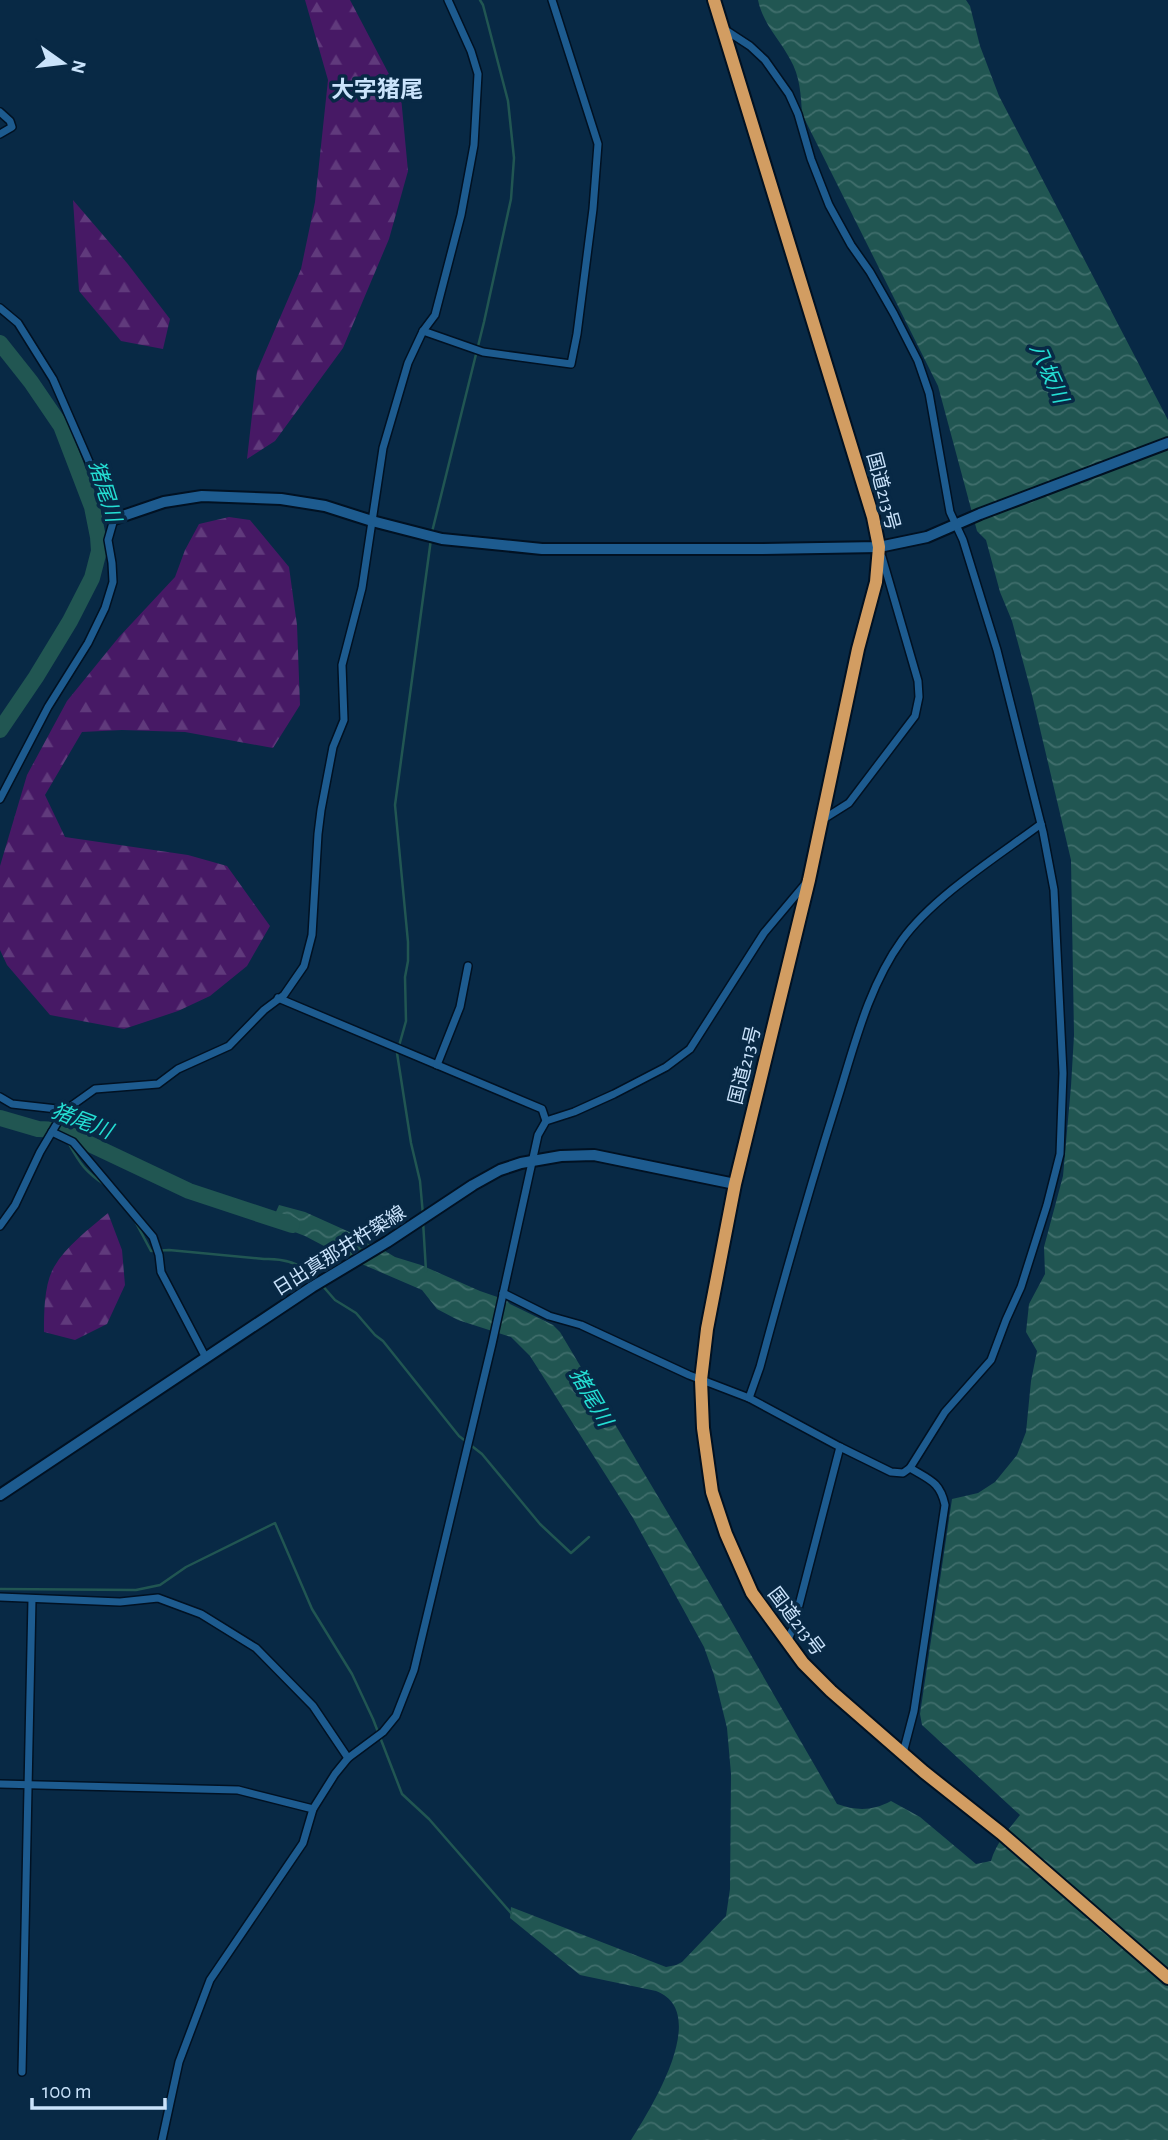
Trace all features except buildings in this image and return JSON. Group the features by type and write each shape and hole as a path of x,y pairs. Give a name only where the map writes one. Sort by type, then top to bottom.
{"highway":[{"name":"国道213号","path":"714,0 873,517 879,547 876,582 809,880 734,1184 707,1329 701,1380 707,1465 712,1492 726,1534 752,1593 803,1663 924,1772 1001,1833 1168,1978"}],"street":[{"path":"0,1226 15,1205 40,1152 66,1110 95,1089 158,1084 178,1069 229,1046 264,1010 284,995 299,975 309,951 321,810 333,747 344,720 342,665 362,589 386,436 408,363 423,331 435,315 461,215 474,145 478,74 471,51 448,0"},
{"path":"423,331 483,352 571,364 593,209 598,144 552,0"},
{"path":"503,1293 549,1316 581,1325 701,1380 749,1398 891,1472 902,1473 910,1468 945,1412 991,1360 1021,1287 1048,1205 1060,1154 1063,1073 1054,890 1041,824 997,650 963,540 950,512 929,393 918,361 894,314 870,272 850,245 829,205 789,94 765,61 750,46 721,27"},
{"path":"0,113 10,121 12,127 0,134"},
{"path":"0,308 18,323 53,379 114,519 108,540 113,562 113,582 105,608 88,643 48,707 0,799"},
{"path":"114,519 164,502 202,496 281,499 325,506 442,538 542,549 879,547 927,537 1168,443"},
{"path":"821,820 849,803 915,716 919,697 918,681 879,547"},
{"path":"749,1398 862,1021 888,961 914,925 950,893 1041,824"},
{"path":"162,2140 179,2062 210,1980 303,1843 313,1809 348,1758 383,1732 396,1716 414,1670 492,1344 538,1135 546,1121 574,1112 625,1089 666,1067 690,1049 764,933 809,880"},
{"path":"437,1065 460,1007 468,966"},
{"path":"278,998 542,1109 546,1121"},
{"path":"0,1097 12,1104 66,1110"},
{"path":"52,1132 73,1142 153,1237 161,1272 206,1358"},
{"name":"日出真那井杵築線","path":"0,1495 312,1287 499,1170 561,1156 594,1154 734,1184"},
{"path":"787,1642 793,1628 840,1447"},
{"path":"903,1753 914,1711 945,1505 942,1490 910,1468"},
{"path":"0,1597 120,1602 158,1598 201,1614 250,1643 264,1656 313,1706 348,1758"},
{"path":"22,2072 32,1599"},
{"path":"0,1784 238,1790 313,1809"}],"green space":[{"path":"305,0 350,0 401,97 408,171 389,239 343,348 275,441 247,459 257,371 301,269 315,202 328,80"},
{"path":"73,200 170,319 163,349 121,341 79,291"},
{"path":"229,517 250,520 289,567 297,625 300,705 273,748 185,732 82,732 45,795 65,837 188,855 227,866 270,926 247,966 210,996 178,1011 124,1029 50,1015 7,965 0,950 0,866 27,775 67,701 119,637 175,577 199,524"},
{"path":"108,1213 122,1250 125,1285 107,1324 75,1340 44,1332 46,1290 54,1267 71,1245"}],"water":[{"name":"八坂川","path":"758,0 966,0 999,96 1168,420 1168,2140 631,2140 651,2107 672,2062 678,2039 678,2019 672,2002 656,1991 580,1975 510,1918 511,1907 666,1967 682,1962 726,1916 730,1889 731,1774 727,1728 704,1647 633,1518 530,1356 511,1337 458,1320 437,1309 422,1290 271,1223 279,1205 305,1212 365,1239 395,1257 506,1300 553,1325 560,1332 703,1572 837,1804 864,1809 891,1801 920,1817 976,1864 991,1861 999,1842 1020,1815 922,1725 920,1714 952,1499 978,1493 995,1482 1017,1455 1026,1432 1037,1351 1026,1332 1029,1304 1045,1274 1044,1247 1063,1176 1071,1086 1074,1035 1071,860 1012,621 1000,592 986,540 977,531 938,386 802,114 796,72 764,16"}],"waterway":[{"path":"432,532 484,322 511,199 514,158 508,101 480,0"},
{"name":"猪尾川","path":"0,343 61,426 92,507 99,551 92,578 70,621 0,730"},
{"path":"423,1215 420,1181 411,1143 397,1053 406,1021 405,977 408,942 395,805 431,539"},
{"name":"猪尾川","path":"0,1118 38,1129 60,1130 189,1191 292,1225"},
{"path":"69,1144 84,1167 105,1185"},
{"path":"135,1221 151,1251 169,1250 279,1260 300,1266 317,1279"},
{"path":"423,1221 426,1271"},
{"path":"321,1284 335,1300 356,1313 383,1341 459,1436 482,1454 540,1524 571,1553 589,1537"},
{"path":"0,1589 136,1590 160,1585 186,1567 275,1523 312,1609 352,1674 402,1794 429,1819 511,1913"}],"district":[{"name":"大字猪尾","path":"377,89"}]}
